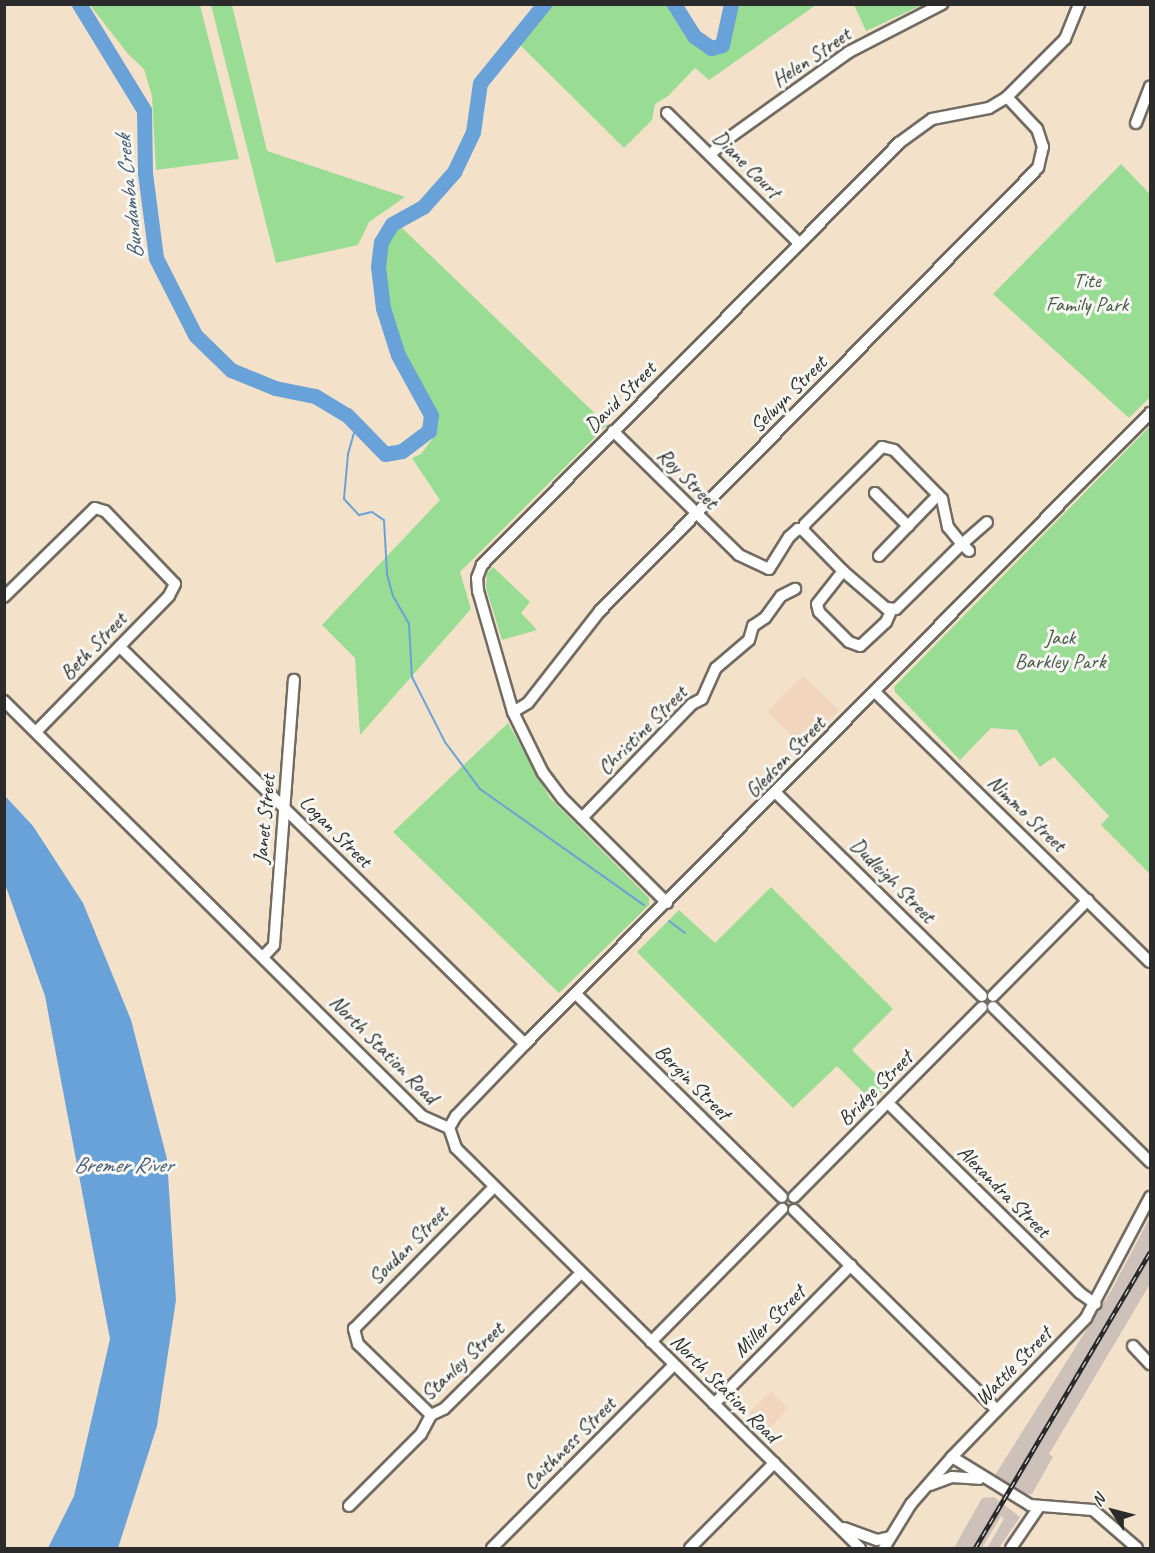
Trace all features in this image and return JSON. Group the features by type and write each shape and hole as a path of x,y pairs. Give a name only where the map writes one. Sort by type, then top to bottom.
{"street":[{"name":"Helen Street","path":"710,155 722,143 849,52 942,4"},
{"name":"David Street","path":"667,903 552,788 513,712 477,578 488,559 799,243 916,128 952,113 989,108 1007,97 1065,39 1079,4"},
{"path":"1136,123 1150,87"},
{"name":"Selwyn Street","path":"513,712 528,703 600,611 1038,168 1043,153 1037,129 1007,97"},
{"name":"Diane Court","path":"668,113 799,243"},
{"name":"Gledson Street","path":"449,1128 456,1116 525,1044 1150,413"},
{"name":"Roy Street","path":"613,431 736,553 769,569 789,537 798,529 803,530"},
{"path":"891,610 843,571 803,530 808,519 882,447 894,450 938,495 946,505 951,533 965,548"},
{"path":"875,493 908,526"},
{"path":"879,556 938,495"},
{"name":"Beth Street","path":"4,597 96,508 105,511 175,584 169,596 36,732"},
{"path":"843,571 819,599 817,608 849,642 860,646 865,644 886,622 891,610 902,606 965,548 987,522"},
{"name":"Christine Street","path":"582,818 692,704 702,699 716,668 749,640 753,626 765,618 781,596 795,589"},
{"name":"Logan Street","path":"120,647 525,1044"},
{"name":"Janet Street","path":"263,957 273,945 294,680"},
{"name":"Nimmo Street","path":"875,692 1150,962"},
{"name":"North Station Road","path":"4,701 423,1116 449,1128 451,1143 858,1547"},
{"name":"Dudleigh Street","path":"776,793 1150,1162"},
{"name":"Bridge Street","path":"794,1197 1088,900"},
{"name":"Bergin Street","path":"576,994 782,1197"},
{"name":"Alexandra Street","path":"888,1103 1080,1293 1096,1304"},
{"name":"Soudan Street","path":"431,1415 358,1344 354,1334 360,1321 494,1187"},
{"path":"651,1342 788,1210 794,1197 782,1197 788,1210 851,1265 997,1410"},
{"name":"Wattle Street","path":"884,1548 925,1488 1076,1329 1096,1304 1150,1197"},
{"name":"Miller Street","path":"714,1404 851,1265"},
{"name":"Stanley Street","path":"349,1506 421,1434 431,1415 444,1409 581,1273"},
{"path":"1133,1346 1150,1364"},
{"name":"Caithness Street","path":"492,1548 674,1365"},
{"path":"952,1457 1020,1502 1039,1507 1093,1510 1137,1548"},
{"path":"690,1548 774,1463"},
{"path":"925,1488 952,1478 982,1479"},
{"path":"1011,1548 1039,1507"},
{"path":"836,1524 877,1540 890,1537"}],"shaded area":[{"path":"803,676 839,710 803,747 767,711"},
{"path":"1150,1217 1150,1284 1049,1454 1053,1457 1032,1494 1022,1494 995,1475 1111,1291"},
{"path":"771,1391 788,1408 763,1435 745,1417"},
{"path":"994,1497 1020,1517 999,1548 987,1548 1004,1519 1001,1516 982,1548 954,1548 982,1498"}],"green space":[{"path":"90,5 200,5 239,159 156,170 152,96 144,69 128,54"},
{"path":"211,5 232,5 267,151 405,197 369,222 358,245 276,263"},
{"path":"544,5 674,5 694,36 711,48 722,45 731,5 816,5 709,80 695,68 668,96 655,104 652,120 624,148 514,39"},
{"path":"854,5 922,5 866,31"},
{"name":"Tite Family Park","path":"1121,164 1150,194 1150,397 1129,418 993,294"},
{"path":"400,226 607,425 460,572 471,609 360,735 355,658 322,625 440,500 412,458 421,454 437,433 436,409 403,350 389,303 384,266 388,244"},
{"name":"Jack Barkley Park","path":"1150,426 1150,874 1101,825 1109,816 1054,757 1040,767 1017,730 991,728 960,760 895,692 894,687"},
{"path":"493,567 530,602 521,613 537,630 502,640 486,588 487,573"},
{"path":"508,723 550,798 649,898 649,905 559,993 393,832"},
{"path":"771,887 893,1009 852,1050 888,1086 872,1101 837,1066 793,1108 637,952 679,910 715,943"}],"water":[{"name":"Bremer River","path":"5,796 33,826 83,903 131,1020 167,1159 176,1300 157,1426 118,1548 48,1548 74,1496 110,1339 45,996 5,884"}],"waterway":[{"name":"Bundamba Creek","path":"79,4 144,110 145,173 156,258 195,335 231,370 275,388 315,396 347,415 385,454 402,451 429,431 431,415 398,355 383,308 378,266 381,242 392,224 423,207 454,172 473,132 480,83 544,4"},
{"name":"Bundamba Creek","path":"674,4 694,36 711,48 722,45 731,4"},
{"path":"356,426 348,454 344,499 359,515 372,512 384,520 387,574 393,596 409,624 412,677 445,742 480,789 644,905"},
{"path":"669,921 685,933"}],"railway":[{"path":"975,1548 1150,1252"}]}
